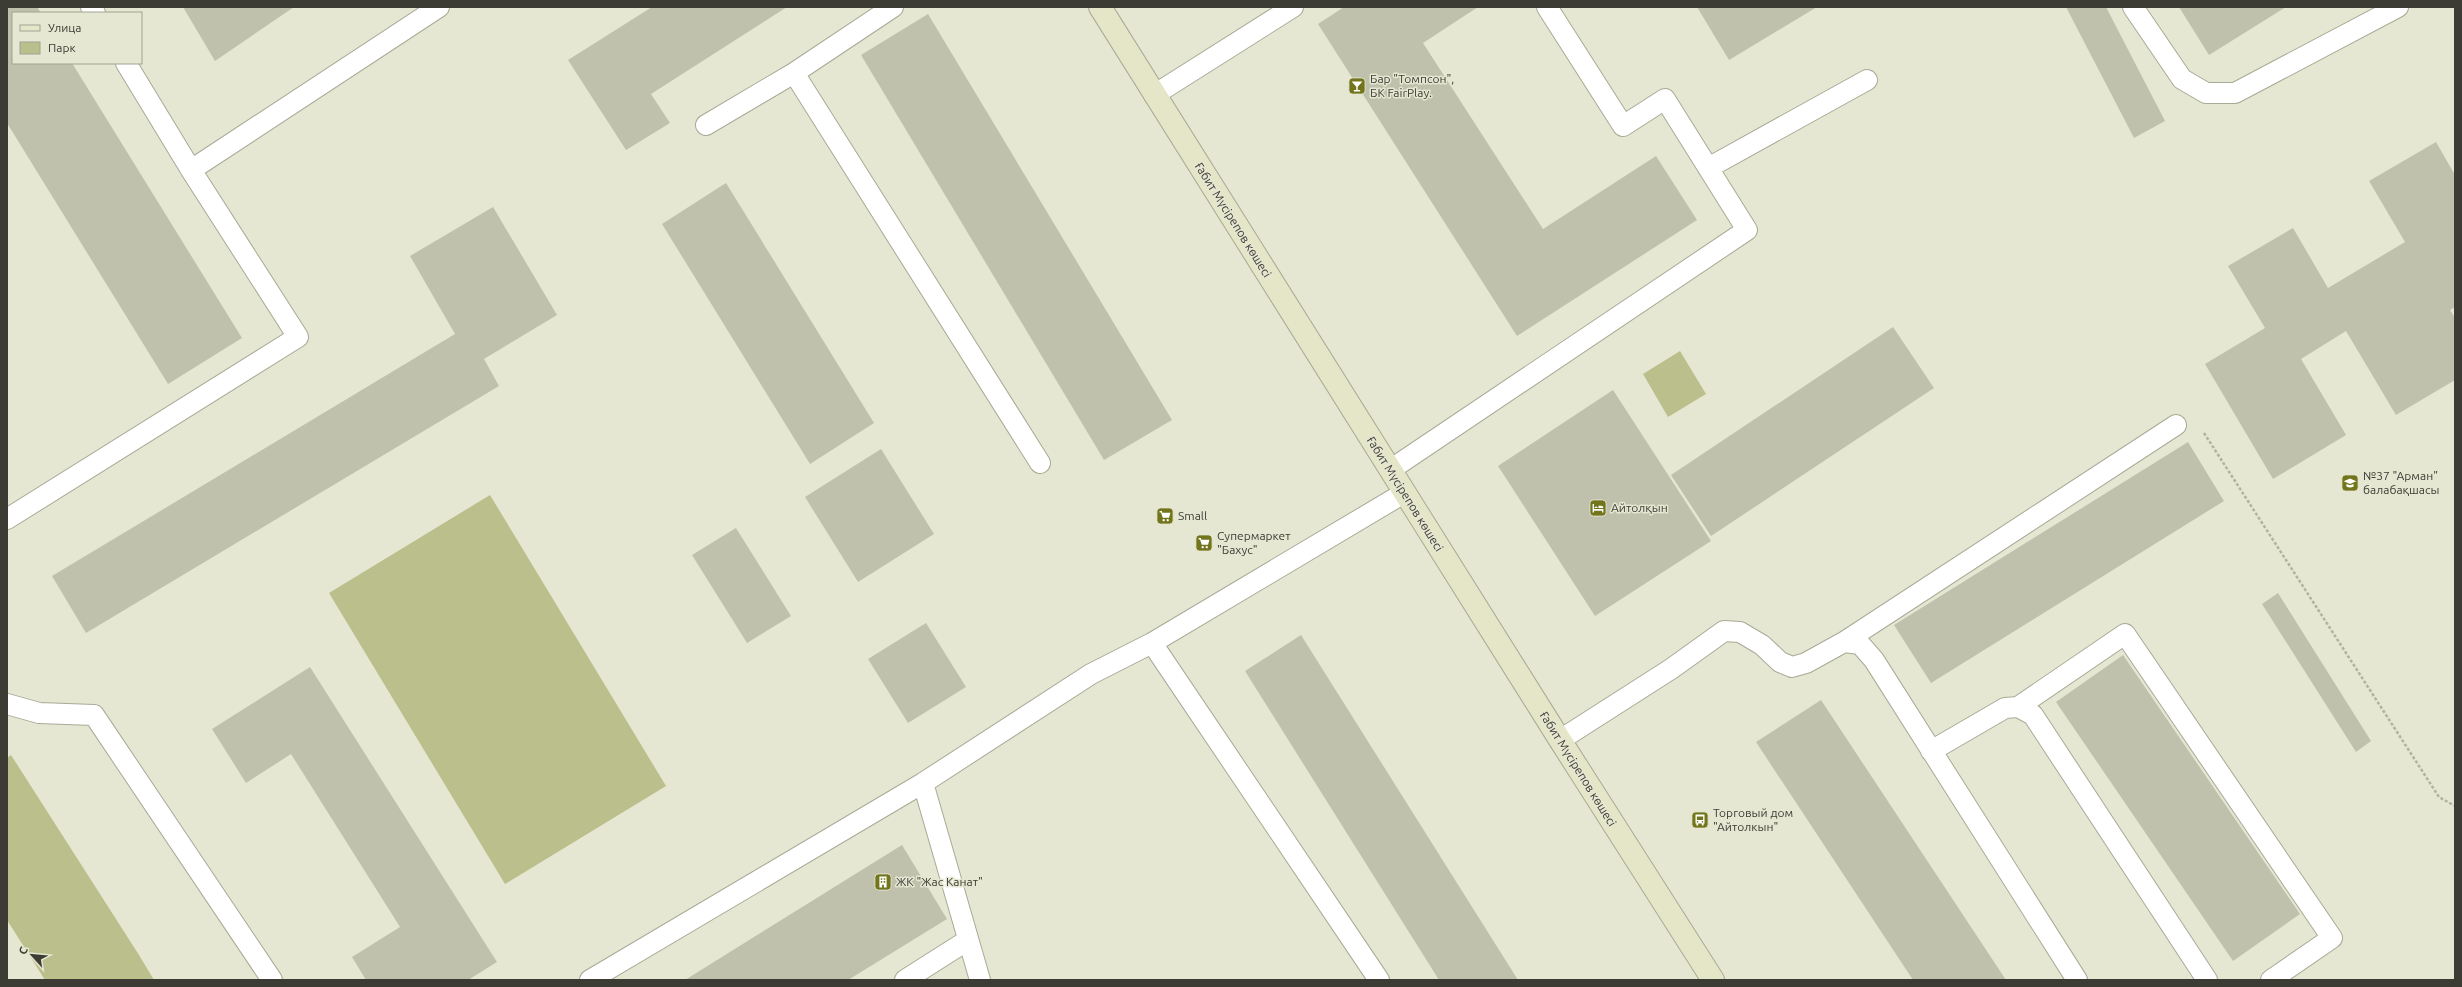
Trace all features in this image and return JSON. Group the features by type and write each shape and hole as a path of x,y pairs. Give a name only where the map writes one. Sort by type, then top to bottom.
{"street":[{"name":"Ғабит Мүсірепов көшесі","path":"1100,7 1560,740 1707,978"}],"lane":[{"path":"191,170 439,7"},
{"path":"706,125 794,73 893,7"},
{"path":"1154,95 1293,7"},
{"path":"1390,470 1747,230 1665,99 1622,126 1548,7"},
{"path":"2133,7 2182,79 2206,93 2234,93 2398,7"},
{"path":"7,519 298,337 191,170 127,64"},
{"path":"794,73 1040,463"},
{"path":"1708,168 1867,80"},
{"path":"1560,740 1671,669 1724,631 1740,632 1762,645 1780,662 1792,667 1806,663 1844,642 2176,425"},
{"path":"590,980 923,783 1091,674 1152,643 1404,493"},
{"path":"1931,751 2005,708 2018,707 2125,634 2332,938 2271,980"},
{"path":"1844,642 1860,644 1874,660 2077,980"},
{"path":"1152,643 1379,980"},
{"path":"7,704 39,713 94,715 272,980"},
{"path":"2018,707 2033,715 2207,980"},
{"path":"923,783 980,980"},
{"path":"905,980 968,940"}],"path":[{"path":"2176,425 2192,414 2439,797 2455,806"}],"green space":[{"path":"1680,351 1706,394 1668,417 1643,374"},
{"path":"490,495 666,786 505,884 329,593"},
{"path":"11,755 154,980 45,980 7,920 7,758"}],"building":[{"path":"11,7 37,7 40,12 12,12 12,64 73,64 242,338 168,384 7,123 7,9"},
{"path":"183,7 294,7 215,61"},
{"path":"652,7 787,7 651,94 670,123 626,150 568,60"},
{"path":"1344,7 1478,7 1423,43 1543,229 1656,156 1697,220 1517,336 1318,24"},
{"path":"1697,7 1817,7 1729,60"},
{"path":"2066,7 2106,7 2165,121 2134,138"},
{"path":"2179,7 2286,7 2209,55"},
{"path":"928,14 1172,420 1104,460 861,55"},
{"path":"2436,142 2455,175 2455,307 2450,310 2455,318 2455,380 2396,415 2346,331 2301,359 2346,435 2273,479 2205,364 2265,328 2228,266 2293,228 2328,288 2405,242 2369,181"},
{"path":"726,183 874,423 810,464 662,224"},
{"path":"493,207 557,315 484,359 499,386 86,633 52,576 455,334 410,256"},
{"path":"1893,327 1934,388 1711,536 1671,475"},
{"path":"1613,390 1711,541 1595,616 1498,466"},
{"path":"2188,442 2224,501 1931,683 1894,625"},
{"path":"881,449 934,534 858,582 805,497"},
{"path":"736,528 791,616 747,643 692,555"},
{"path":"2278,593 2371,741 2356,752 2262,604"},
{"path":"926,623 966,687 908,723 868,659"},
{"path":"1301,635 1518,980 1439,980 1245,671"},
{"path":"2123,655 2300,914 2233,961 2056,702"},
{"path":"310,667 497,962 468,980 366,980 352,957 400,927 291,754 246,783 212,729"},
{"path":"1821,700 2006,980 1913,980 1756,742"},
{"name":"ЖК \"Жас Канат\"","path":"902,845 947,919 848,980 685,980"}],"place":[{"name":"Бар \"Томпсон\", БК FairPlay.","path":"1357,86"},
{"name":"№37 \"Арман\" балабақшасы","path":"2350,483"},
{"name":"Айтолқын","path":"1598,508"},
{"name":"Small","path":"1165,516"},
{"name":"Супермаркет \"Бахус\"","path":"1204,543"},
{"name":"Торговый дом \"Айтолкын\"","path":"1700,820"},
{"name":"ЖК \"Жас Канат\"","path":"883,882"}]}
